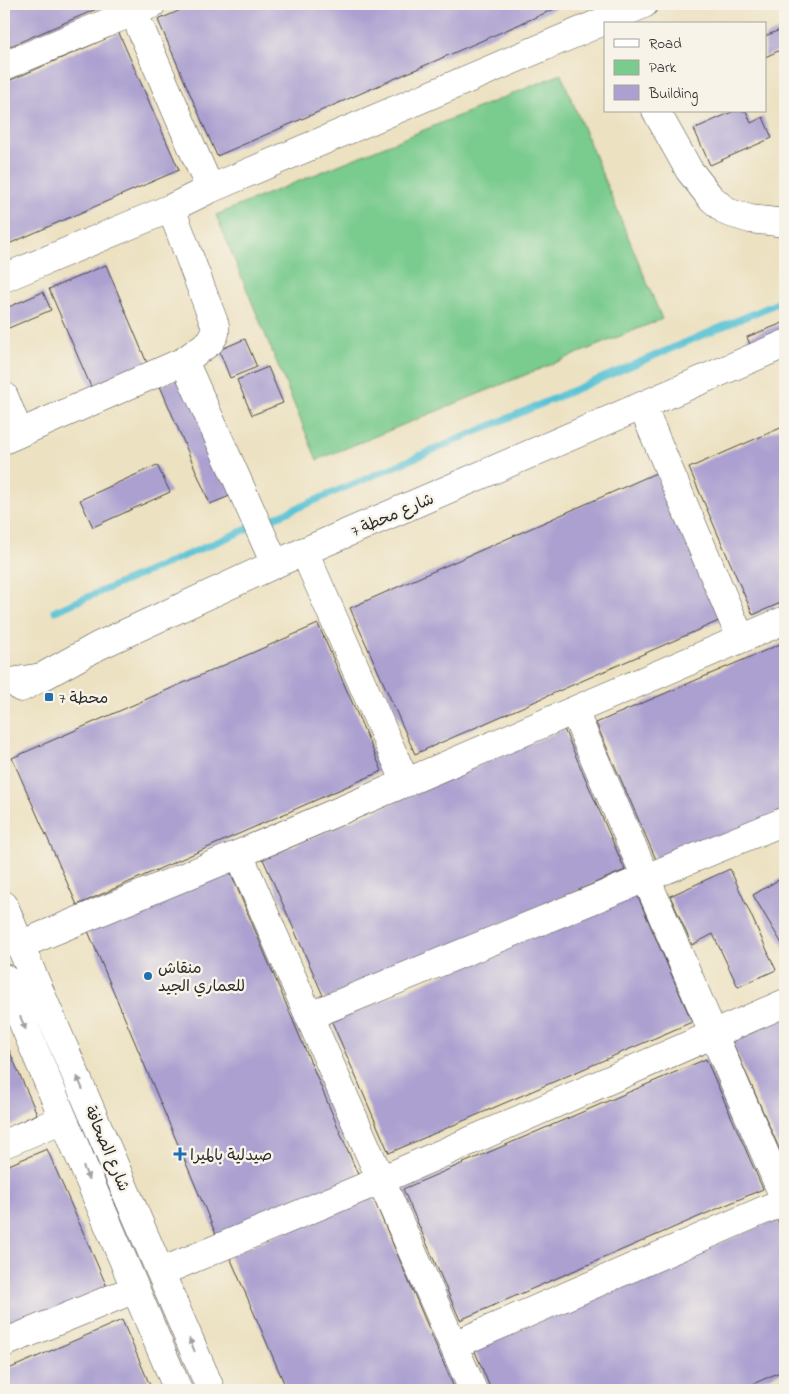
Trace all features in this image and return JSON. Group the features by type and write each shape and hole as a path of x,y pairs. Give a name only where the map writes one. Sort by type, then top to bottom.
{"street":[{"path":"4,278 172,208 210,189 594,21 644,4"},
{"path":"4,66 139,6 210,189"},
{"path":"657,112 690,170 710,197 727,212 750,219 785,223"},
{"path":"4,396 11,436 184,361 210,342 215,334 215,325 172,208"},
{"name":"شارع محطة 7","path":"4,696 98,646 275,564 785,344"},
{"path":"184,361 275,564"},
{"path":"642,406 741,639"},
{"path":"304,552 406,783"},
{"path":"20,945 240,854 785,620"},
{"path":"4,683 42,677"},
{"path":"454,1345 785,1200 574,711"},
{"path":"308,1016 785,821"},
{"path":"240,854 308,1016 473,1390"},
{"name":"شارع الصحافة","path":"4,905 211,1390"},
{"name":"شارع الصحافة","path":"4,978 178,1390"},
{"path":"161,1272 381,1180 785,1003"},
{"path":"4,1144 64,1119"},
{"path":"4,1343 135,1289"}],"green space":[{"path":"561,74 662,319 317,460 216,215"}],"building":[{"path":"4,4 100,4 101,7 4,49"},
{"path":"194,4 557,4 559,7 217,156 158,20"},
{"path":"785,28 785,48 766,57 766,36"},
{"path":"119,33 179,170 4,246 4,83"},
{"path":"732,112 746,112 751,123 763,117 772,138 710,165 694,129"},
{"path":"106,265 147,363 91,387 49,289"},
{"path":"43,292 51,310 4,330 4,309"},
{"path":"783,323 785,333 751,347 747,337"},
{"path":"245,339 257,367 230,378 219,350"},
{"path":"268,367 283,403 252,415 237,380"},
{"path":"187,375 237,493 210,504 160,386"},
{"path":"785,426 785,601 753,615 689,468"},
{"path":"157,465 170,492 93,527 80,500"},
{"path":"656,473 721,620 415,754 350,608"},
{"path":"318,624 382,771 77,905 12,758"},
{"path":"785,642 785,809 658,864 596,723"},
{"path":"564,729 625,870 325,1000 263,859"},
{"path":"730,869 776,970 738,987 713,934 692,945 670,896"},
{"path":"230,871 359,1177 217,1237 88,931"},
{"path":"785,876 785,949 753,895"},
{"path":"636,892 692,1022 389,1153 332,1022"},
{"path":"785,1018 785,1162 732,1041"},
{"path":"4,1039 37,1114 4,1129"},
{"path":"706,1059 763,1189 460,1320 403,1189"},
{"path":"47,1149 107,1287 4,1332 4,1167"},
{"path":"372,1195 455,1390 287,1390 229,1255"},
{"path":"777,1219 785,1238 785,1370 739,1390 491,1390 474,1349"},
{"path":"122,1320 152,1390 4,1390 4,1371"}],"waterway":[{"path":"262,523 785,300"},
{"path":"55,611 252,527"}],"place":[{"name":"محطة 7","path":"49,697"},
{"name":"منقاش للعماري الجيد","path":"148,976"},
{"name":"صيدلية بالميرا","path":"180,1154"}]}
